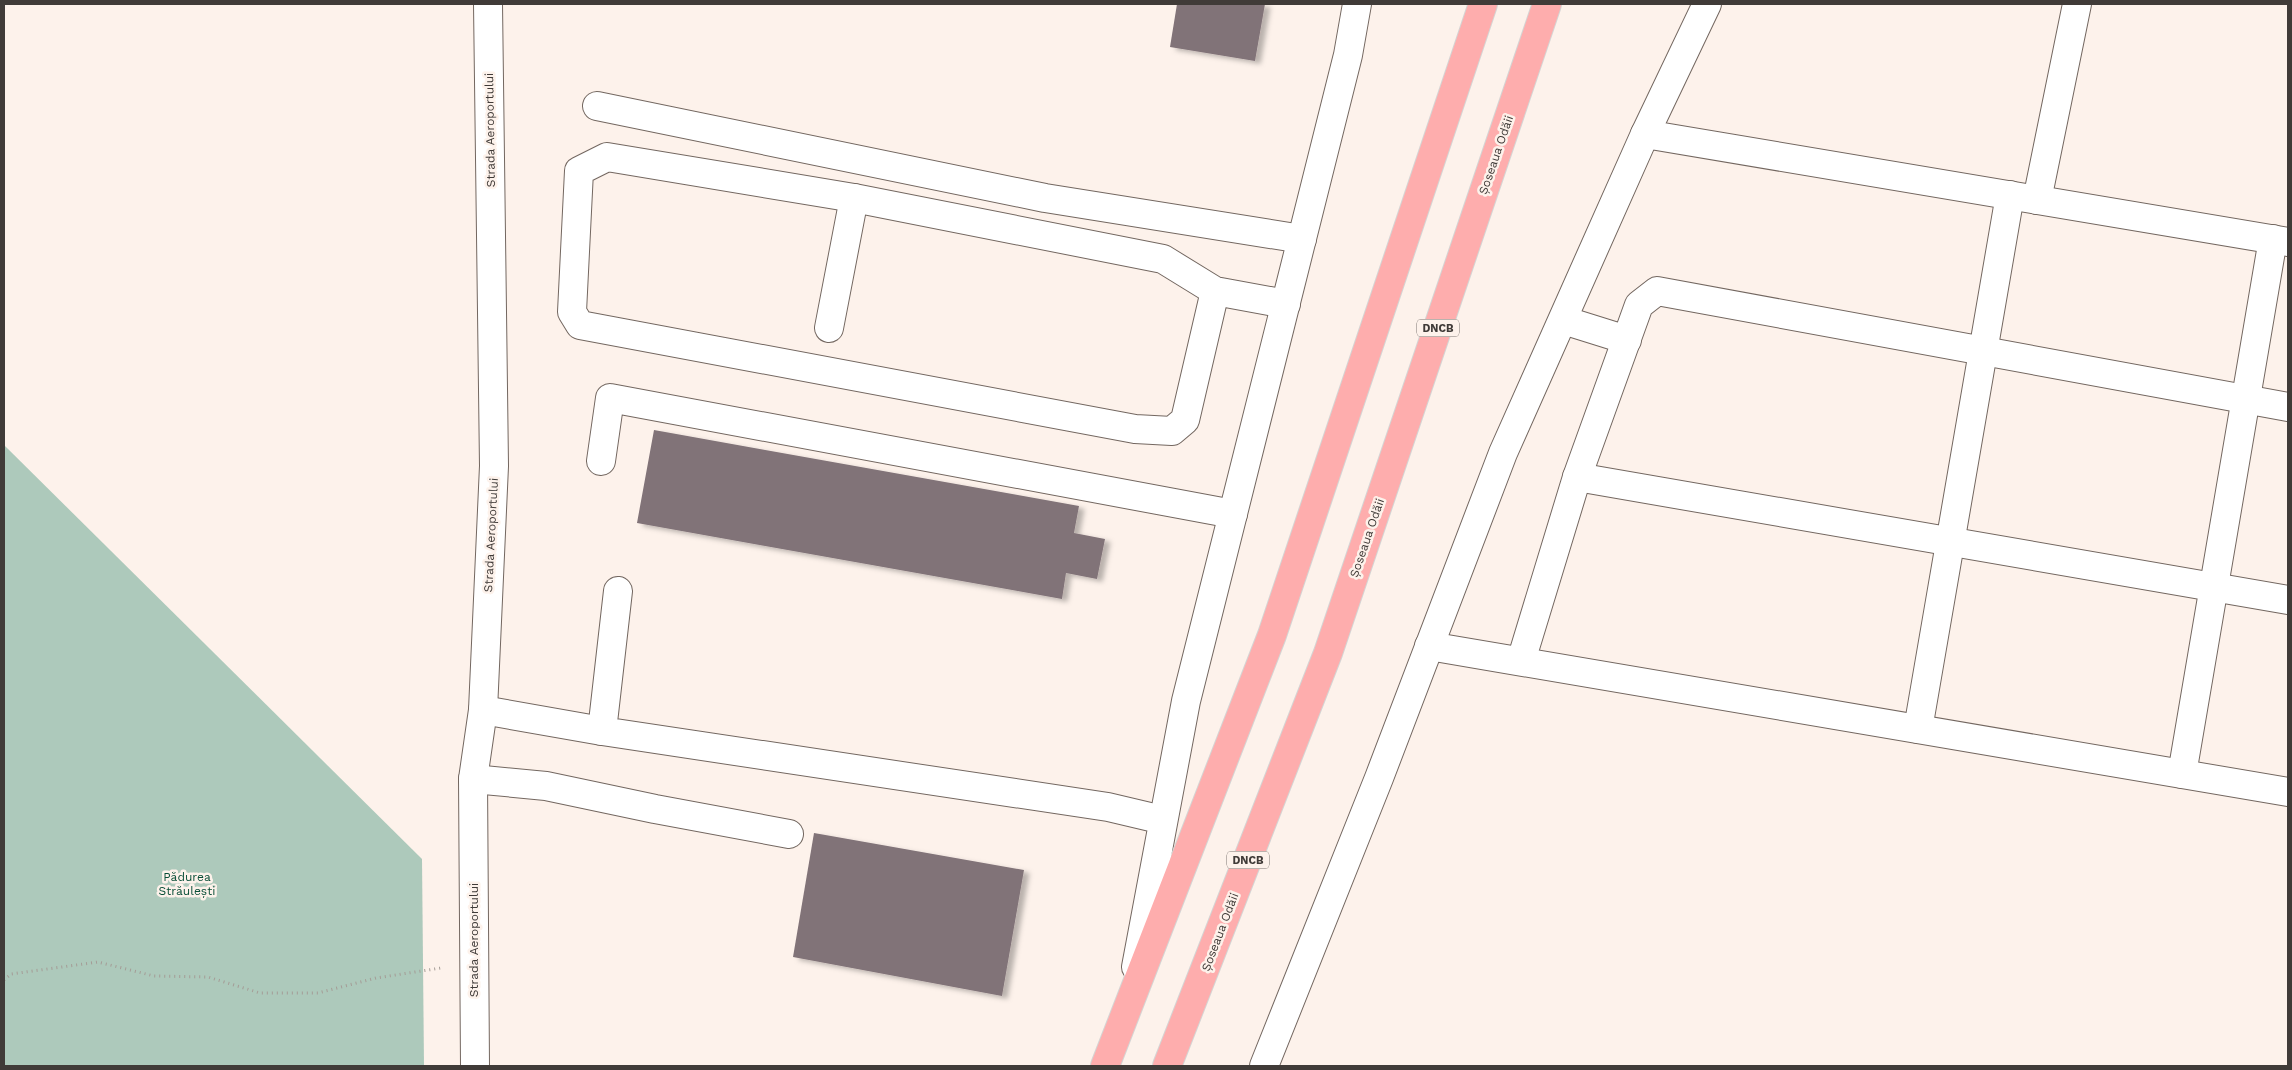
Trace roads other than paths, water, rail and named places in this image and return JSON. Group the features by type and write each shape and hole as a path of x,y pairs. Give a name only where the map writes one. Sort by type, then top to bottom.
{"main road":[{"path":"1105,1066 1272,635 1483,4"},
{"name":"Șoseaua Odăii","path":"1167,1066 1328,653 1547,4"}],"street":[{"name":"Strada Aeroportului","path":"475,1066 473,779 483,710 494,466 488,4"},
{"path":"1128,1007 1186,702 1348,55 1357,4"},
{"path":"1264,1066 1503,453 1645,134 1706,4"},
{"path":"2037,200 2077,4"},
{"path":"597,106 1045,198 1302,239"},
{"path":"1645,134 2281,240 2245,399 2182,774"},
{"path":"1215,291 1185,420 1172,431 1135,429 580,324 572,312 579,170 607,157 854,198 1163,259 1215,291 1286,304"},
{"path":"1918,729 2010,195"},
{"path":"830,328 854,198"},
{"path":"1521,661 1577,478 1639,305 1657,291 2288,407"},
{"path":"1563,320 1627,340"},
{"path":"601,461 610,398 1233,514"},
{"path":"1577,478 2288,600"},
{"path":"602,731 618,591"},
{"path":"1429,646 2288,792"},
{"path":"483,710 602,731 1108,807 1164,820"},
{"path":"473,779 546,786 655,810 790,834"}],"park label":[{"name":"Pădurea Străulești","path":"187,884"}]}
